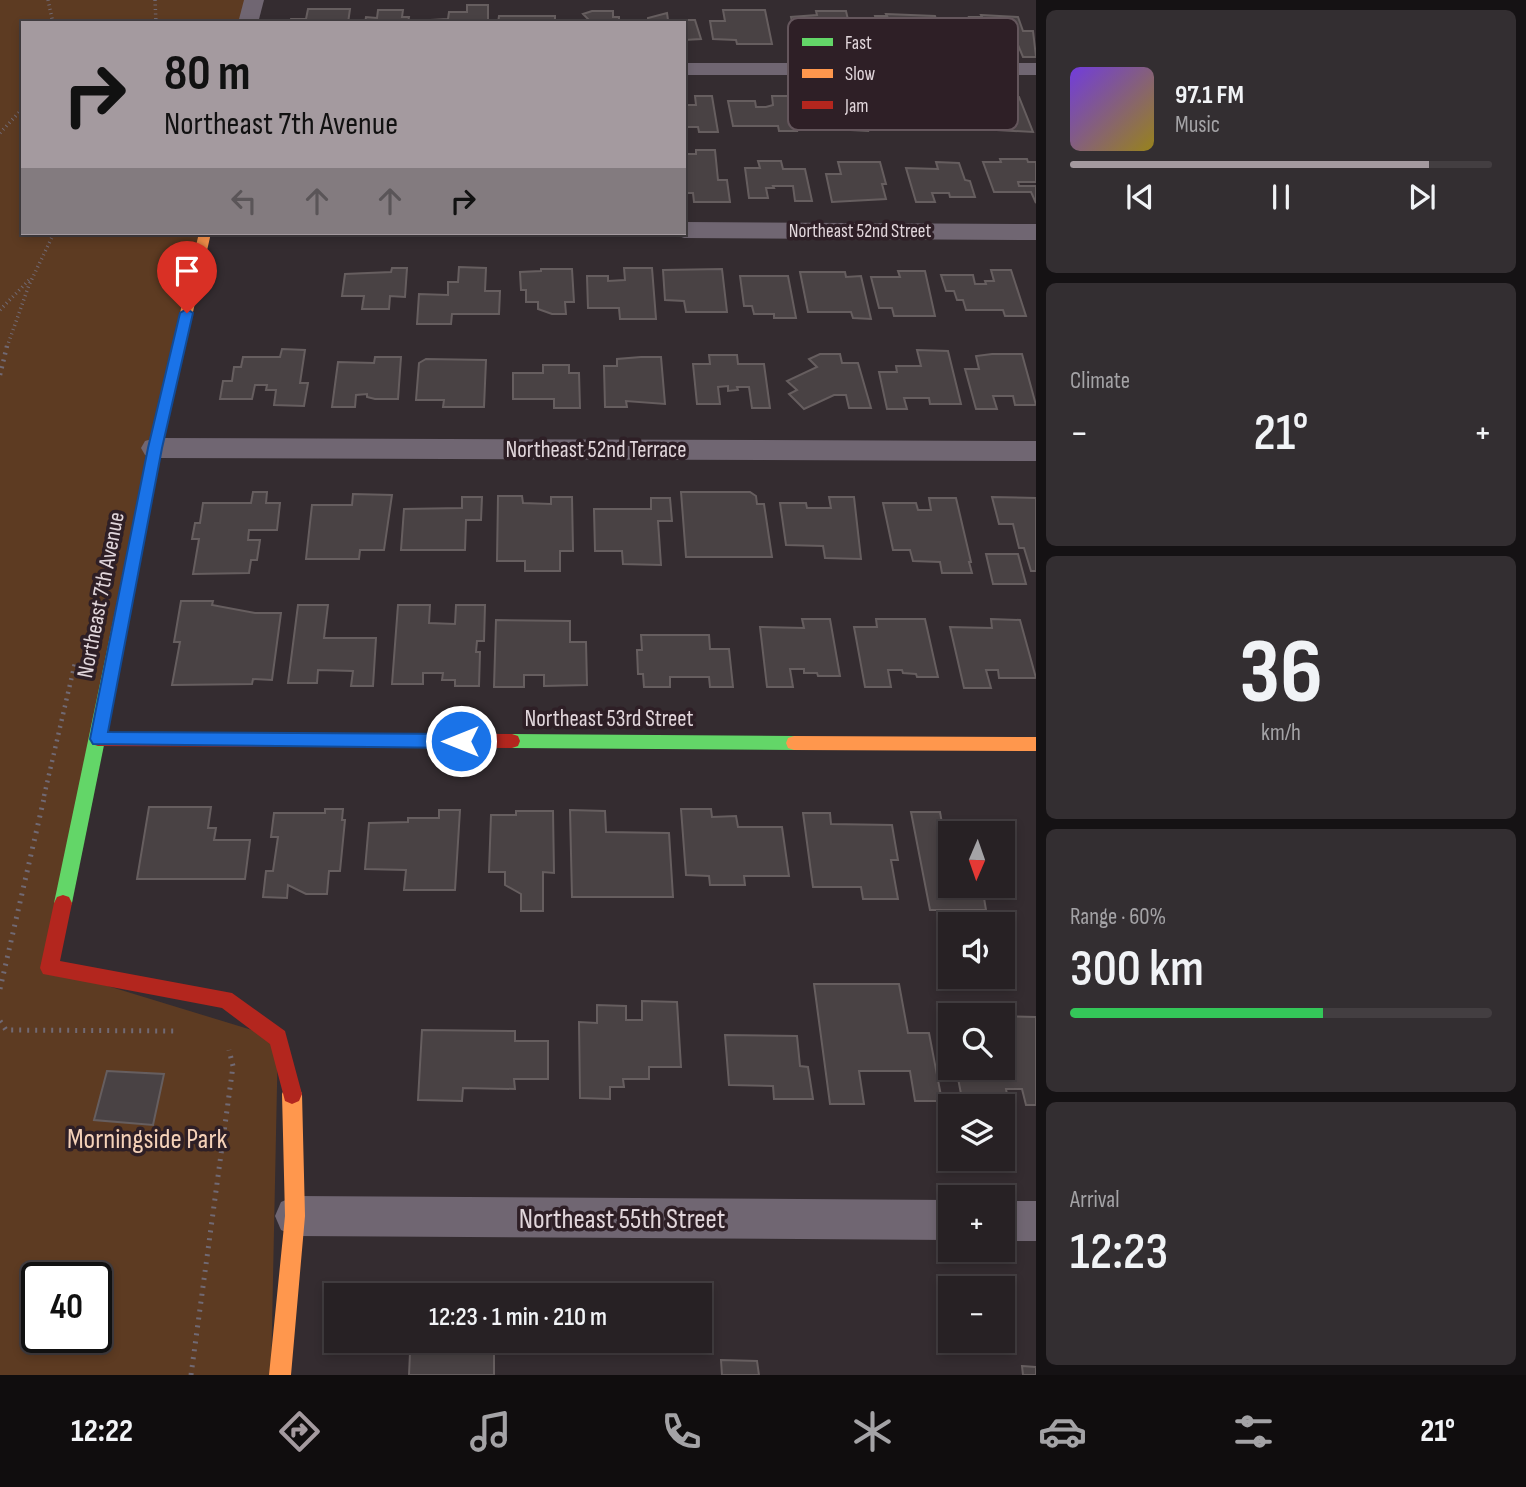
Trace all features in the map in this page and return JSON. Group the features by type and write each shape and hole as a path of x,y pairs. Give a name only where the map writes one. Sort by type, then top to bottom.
{"street":[{"path":"249,21 254,0"},
{"path":"686,69 788,69"},
{"path":"1018,69 1036,69"},
{"name":"Northeast 52nd Street","path":"686,230 1036,232"},
{"name":"Northeast 7th Avenue","path":"205,235 155,448 98,739 49,968 226,999 278,1038 292,1094 295,1216"},
{"name":"Northeast 52nd Terrace","path":"155,448 1036,451"},
{"name":"Northeast 53rd Street","path":"98,739 1036,744"},
{"path":"280,1375 295,1216"},
{"name":"Northeast 55th Street","path":"295,1216 938,1220"},
{"path":"1015,1221 1036,1221"}],"path":[{"path":"48,0 53,21"},
{"path":"155,0 156,21"},
{"path":"0,132 21,110"},
{"path":"0,375 6,346 33,275 53,235"},
{"path":"0,310 33,275"},
{"path":"0,1021 6,1030 186,1031"},
{"path":"191,1375 233,1066 228,1044"}],"green space":[{"name":"Morningside Park","path":"0,0 254,0 249,21 21,21 21,235 205,235 155,448 49,968 278,1038 271,1375 0,1375"}],"building":[{"path":"467,5 488,5 488,21 431,21 448,19 449,12 467,12"},
{"path":"308,9 350,9 348,21 290,21 306,19"},
{"path":"378,10 403,10 402,17 409,17 408,21 365,21 366,17 377,18"},
{"path":"723,10 765,10 772,44 737,44 736,40 713,39 710,21 725,21"},
{"path":"613,11 613,17 619,17 619,21 582,21 588,19 583,14"},
{"path":"816,11 846,11 848,18 791,17 817,15"},
{"path":"667,13 668,20 695,20 701,39 686,40 686,21 630,20"},
{"path":"886,14 936,18 875,16 887,16"},
{"path":"981,15 1018,17 1023,31 1033,31 1036,57 1023,57 1018,45 1018,18 969,17 982,17"},
{"path":"499,16 555,16 555,21 498,21"},
{"path":"695,96 712,96 718,132 699,132 698,127 686,127 686,105 696,105"},
{"path":"772,96 788,96 788,130 797,131 779,131 778,126 733,126 728,101 755,101 756,107 773,105"},
{"path":"1018,97 1019,97 1033,132 997,130 1018,130"},
{"path":"696,150 715,150 718,180 727,180 730,202 694,202 693,193 686,193 686,154 696,154"},
{"path":"1000,159 1027,159 1028,162 1036,162 1036,182 1018,182 1019,186 1036,186 1036,203 1031,192 994,192 983,162 1001,162"},
{"path":"758,161 781,161 783,169 805,169 812,201 795,201 793,186 773,186 774,188 766,188 768,198 749,198 745,168 760,168"},
{"path":"838,162 880,162 886,184 882,184 886,199 832,202 826,174 841,174"},
{"path":"936,162 959,163 965,180 970,181 975,197 950,197 949,193 932,193 935,202 916,202 906,168 938,169"},
{"path":"459,267 486,268 485,291 500,291 499,314 452,314 451,324 417,324 419,294 448,295 448,282 458,282"},
{"path":"392,268 407,268 405,297 390,296 389,309 362,309 364,296 342,296 345,274 391,272"},
{"path":"624,268 652,268 656,319 620,319 619,308 588,308 587,276 608,276 608,281 625,280"},
{"path":"572,269 574,302 565,302 566,314 552,314 538,309 538,302 526,302 526,290 521,290 520,272"},
{"path":"722,269 727,312 686,312 684,301 665,300 663,270"},
{"path":"991,270 1011,270 1026,316 1005,316 1003,310 966,310 963,300 957,300 954,291 946,291 941,275 973,275 975,284 986,284 985,281 994,281"},
{"path":"898,271 925,271 935,316 894,316 892,308 879,308 871,277 900,277"},
{"path":"800,272 845,272 846,277 861,276 871,319 853,318 851,312 808,312"},
{"path":"740,276 788,276 796,318 754,314 752,306 744,306"},
{"path":"282,349 305,350 300,383 308,383 304,406 274,405 276,390 266,390 267,385 255,385 252,399 220,399 223,381 232,381 234,367 241,367 243,357 280,357"},
{"path":"917,350 948,351 961,404 930,404 929,398 904,398 907,409 887,409 879,372 897,372 896,366 921,366"},
{"path":"820,354 840,354 842,363 858,363 871,408 849,408 846,395 834,395 804,409 789,394 797,390 787,381 817,367 809,359"},
{"path":"1022,354 1036,405 1015,405 1013,396 993,396 997,409 976,409 965,369 979,369 976,356"},
{"path":"709,355 737,355 738,364 764,364 770,408 752,408 749,387 737,387 738,390 728,391 728,386 718,387 720,404 697,404 693,364 710,364"},
{"path":"375,357 401,357 398,399 375,399 367,397 367,394 356,395 355,407 332,407 338,362 374,363"},
{"path":"661,357 665,404 626,401 627,407 605,407 604,366 617,366 617,359"},
{"path":"426,359 486,360 484,407 443,407 444,400 416,400 419,363"},
{"path":"543,365 569,365 569,373 579,373 580,408 554,408 554,399 513,399 513,373 543,373"},
{"path":"253,492 267,492 266,503 280,503 277,530 249,530 248,540 260,540 257,560 251,560 249,573 193,574 199,539 192,539 195,523 200,523 203,503 251,503"},
{"path":"681,492 750,492 756,496 757,504 764,504 772,557 686,557"},
{"path":"353,494 392,495 384,550 360,550 359,559 306,559 312,505 352,505"},
{"path":"498,496 522,496 523,503 551,504 551,497 572,497 573,551 560,551 560,571 525,571 525,561 497,561"},
{"path":"462,497 482,497 481,520 466,520 465,550 401,550 404,509 462,508"},
{"path":"829,497 854,497 861,559 825,558 823,546 786,545 780,503 806,503 807,508 831,508"},
{"path":"992,497 1036,498 1036,571 1031,571 1024,548 1019,548 1013,524 999,524"},
{"path":"651,498 670,498 672,521 658,521 661,565 623,564 622,551 595,551 594,509 651,509"},
{"path":"929,498 956,498 972,573 942,573 940,562 913,561 910,550 893,550 883,503 916,503 918,510 931,510"},
{"path":"986,554 1018,554 1026,584 993,584"},
{"path":"181,601 213,601 212,605 255,613 281,613 272,680 253,679 252,684 172,685 180,642 174,642"},
{"path":"298,605 328,605 324,638 376,638 373,686 351,686 353,671 318,670 317,683 288,683"},
{"path":"398,605 430,605 429,623 455,624 456,605 485,605 484,641 477,641 476,652 480,652 479,686 455,686 455,680 442,680 443,673 423,673 423,684 392,684"},
{"path":"802,619 830,619 840,676 818,676 817,673 804,673 804,669 790,669 793,687 767,687 760,627 804,628"},
{"path":"876,619 925,619 938,677 917,677 916,674 903,673 902,670 888,670 891,687 865,687 854,627 877,627"},
{"path":"991,619 1020,620 1036,678 999,678 998,670 986,670 991,688 964,688 950,627 992,628"},
{"path":"496,620 570,621 570,642 586,642 587,685 544,686 544,675 524,675 524,687 494,687"},
{"path":"641,635 709,635 710,649 729,649 733,687 710,687 709,677 670,677 670,687 644,687 643,674 638,674 637,650 642,650"},
{"path":"149,807 211,807 208,828 216,828 214,840 250,840 245,879 137,879"},
{"path":"325,809 343,809 342,820 345,820 340,871 329,871 327,894 306,894 288,885 287,898 263,897 266,871 273,871 278,837 271,837 274,813 325,813"},
{"path":"681,809 711,809 712,817 736,816 738,827 782,827 789,876 744,876 745,885 710,885 709,876 686,875"},
{"path":"439,810 460,810 455,890 404,890 406,870 365,869 369,823 408,822 408,818 439,818"},
{"path":"570,810 605,811 606,832 669,833 673,897 572,897"},
{"path":"516,811 553,811 554,873 543,872 543,911 521,911 521,894 505,885 505,872 489,872 491,815 516,815"},
{"path":"911,812 940,812 938,898 984,898 986,910 930,910"},
{"path":"803,813 830,813 831,824 892,825 898,860 891,860 898,899 863,899 861,887 813,887"},
{"path":"814,984 899,984 908,1033 929,1033 941,1094 938,1094 938,1101 915,1101 910,1071 859,1071 864,1104 830,1104"},
{"path":"642,1001 677,1002 681,1067 649,1067 649,1079 623,1079 624,1087 610,1087 610,1099 580,1098 579,1022 597,1023 597,1005 626,1006 626,1020 642,1020"},
{"path":"1015,1016 1036,1017 1036,1105 1026,1105 1022,1089 1006,1089 1007,1094 961,1094 958,1080 1015,1080"},
{"path":"422,1030 515,1031 515,1041 548,1041 548,1079 514,1079 515,1089 463,1088 462,1101 418,1100"},
{"path":"725,1035 797,1036 800,1066 808,1067 813,1099 774,1099 773,1086 729,1085"},
{"path":"107,1071 164,1074 153,1125 94,1120"},
{"path":"410,1353 494,1354 494,1375 409,1375"},
{"path":"721,1360 757,1361 759,1375 722,1375"},
{"path":"1022,1366 1036,1367 1036,1375 1023,1375"}],"traffic: fast":[{"path":"63,903 124,607"},
{"path":"512,741 794,743"}],"traffic: slow":[{"path":"124,607 155,448 205,235"},
{"path":"794,743 1036,744"},
{"path":"280,1375 295,1216 292,1094"}],"traffic: jam":[{"path":"98,739 512,741"},
{"path":"63,903 49,968 226,999 278,1038 292,1094"}],"route":[{"path":"187,313 155,448 98,739 461,741"}]}
